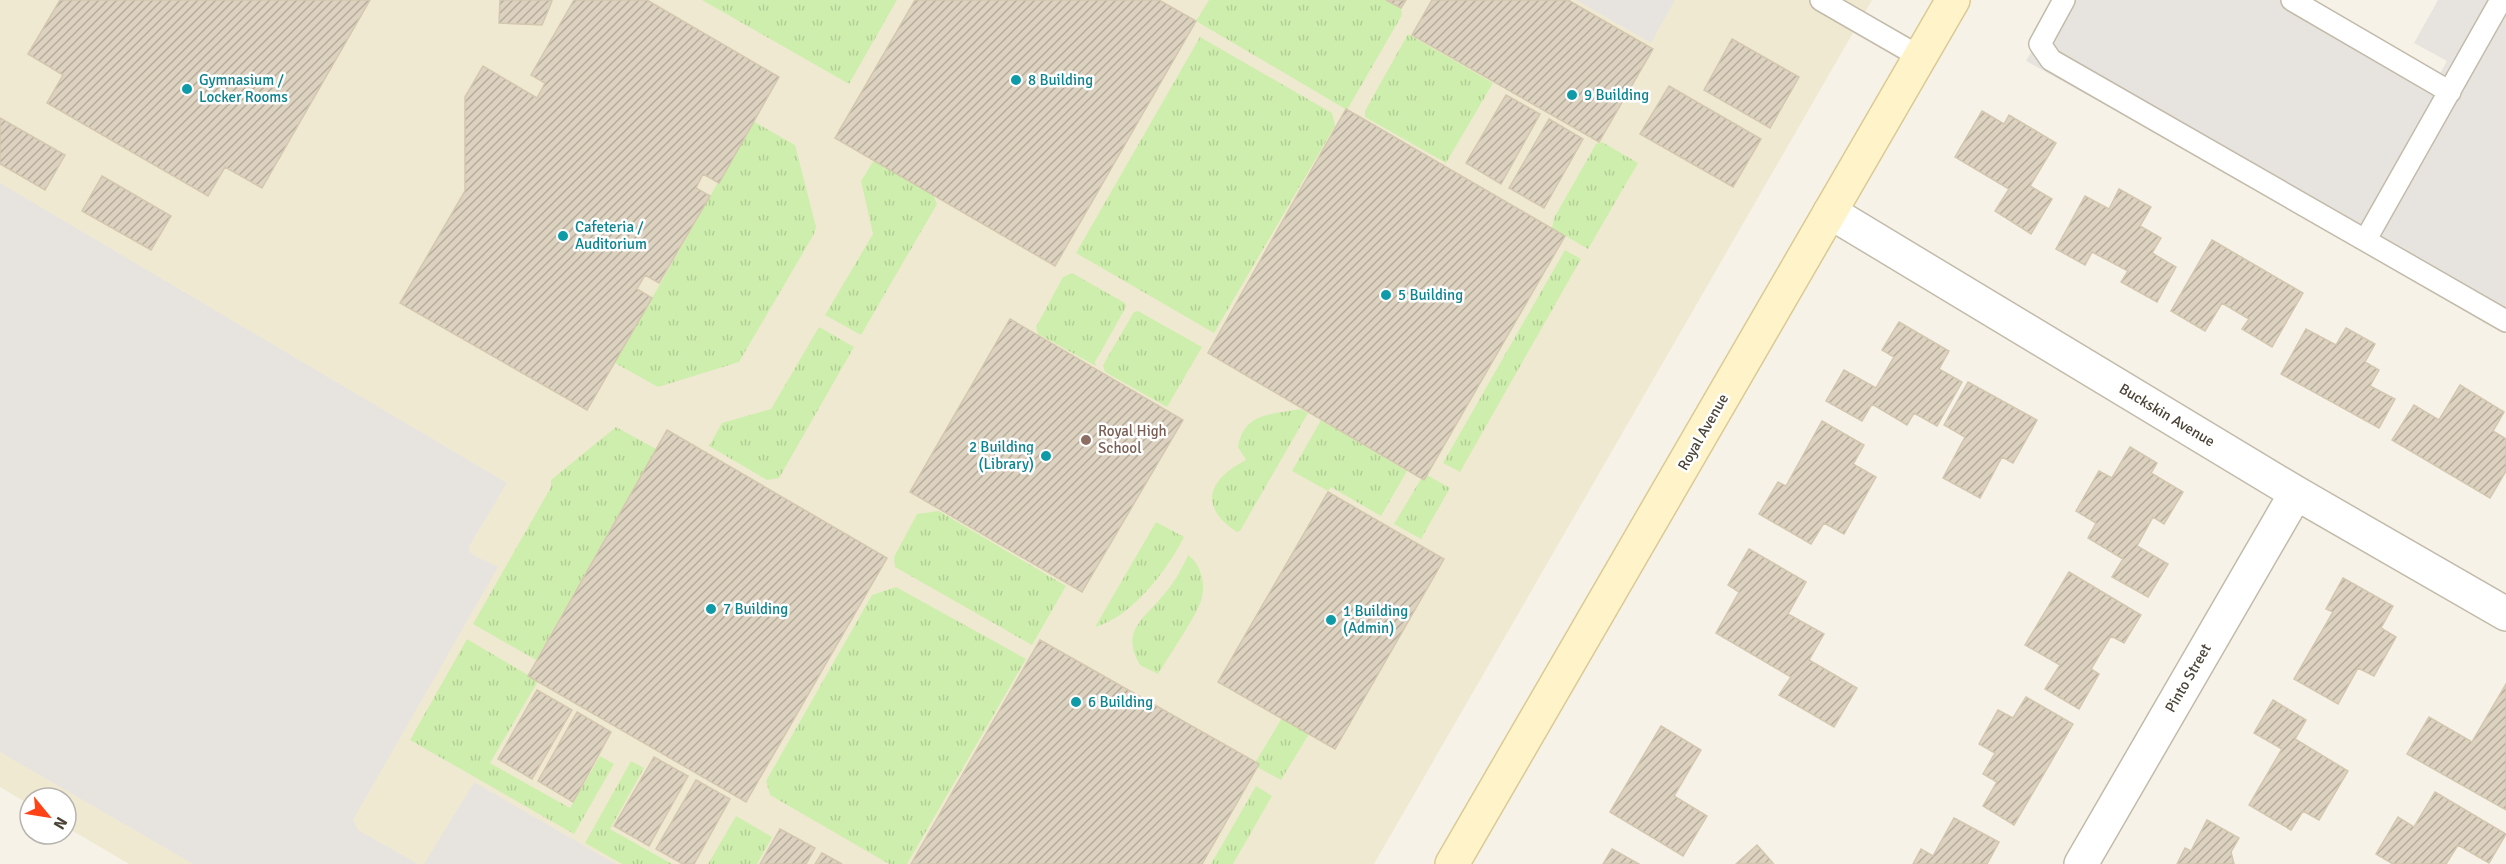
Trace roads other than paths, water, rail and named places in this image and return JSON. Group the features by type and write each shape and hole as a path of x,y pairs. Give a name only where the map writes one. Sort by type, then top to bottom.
{"main road":[{"name":"Royal Avenue","path":"1452,864 1953,0"}],"street":[{"name":"Buckskin Avenue","path":"1830,212 2295,493 2506,614"},
{"name":"Pinto Street","path":"2081,864 2295,493"}],"lane":[{"path":"1821,0 1920,57"},
{"path":"2064,0 2040,44 2050,60 2506,321"},
{"path":"2292,0 2450,92"},
{"path":"2366,239 2501,0"}],"place":[{"name":"8 Building","path":"1016,80"},
{"name":"Gymnasium / Locker Rooms","path":"187,89"},
{"name":"9 Building","path":"1572,95"},
{"name":"Cafeteria / Auditorium","path":"563,236"},
{"name":"5 Building","path":"1386,295"},
{"name":"Royal High School","path":"1086,440"},
{"name":"2 Building (Library)","path":"1046,456"},
{"name":"7 Building","path":"711,609"},
{"name":"1 Building (Admin)","path":"1331,620"},
{"name":"6 Building","path":"1076,702"}]}
